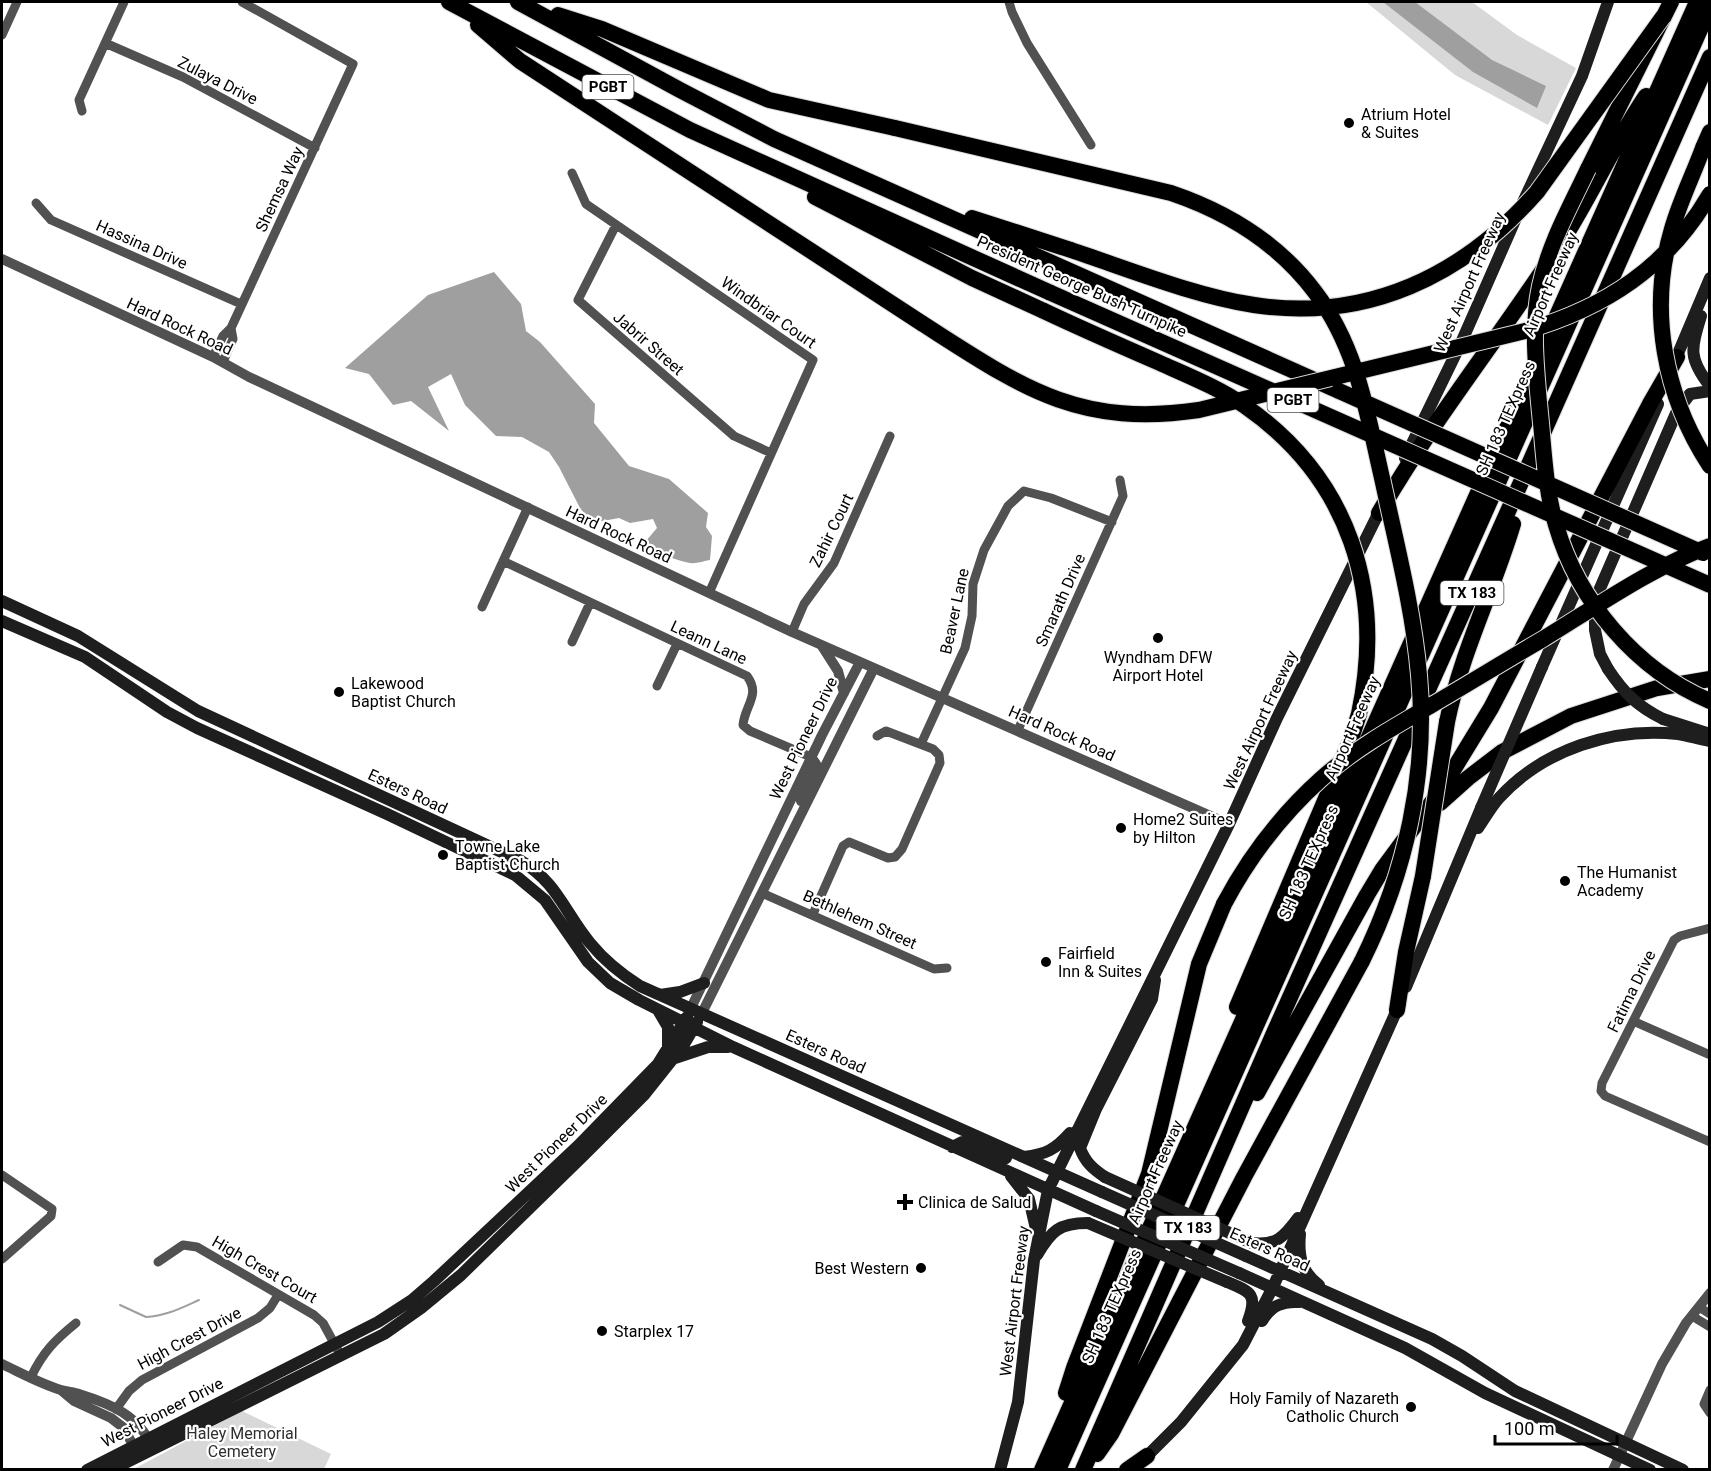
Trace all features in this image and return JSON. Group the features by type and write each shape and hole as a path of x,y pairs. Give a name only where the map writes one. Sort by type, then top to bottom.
{"highway":[{"path":"450,2 520,61 923,324 1014,381 1055,400 1093,410 1131,415 1158,415 1199,410 1525,331 1578,314 1619,291 1659,259 1680,237 1710,194"},
{"name":"President George Bush Turnpike","path":"450,2 690,130 766,166 1710,585"},
{"path":"520,2 602,29 769,100 1164,191 1209,207 1245,228 1282,256 1315,290 1339,329 1353,361 1362,391 1412,620 1420,695 1419,764 1409,827 1388,899 1362,961 1244,1177 1111,1434 1084,1470"},
{"name":"President George Bush Turnpike","path":"520,2 754,129 1710,556"},
{"path":"1671,2 1553,243 1539,288 1535,348 1550,498 1556,524 1574,572 1598,611 1644,661 1671,680 1710,701"},
{"name":"Airport Freeway","path":"1042,1470 1697,2"},
{"name":"SH 183 TEXpress","path":"1058,1470 1485,506 1710,7"},
{"path":"919,204 997,225 1203,293 1253,305 1305,308 1343,305 1379,297 1414,285 1457,264 1496,235 1515,217 1551,173 1663,17"},
{"name":"SH 183 TEXpress","path":"1066,1470 1710,25"},
{"name":"TX 183","path":"1084,1470 1232,1128 1710,57"},
{"path":"1379,513 1430,433 1558,248 1631,118 1671,61"},
{"path":"1706,140 1678,212 1668,247 1661,292 1661,327 1674,392 1689,429 1710,466"},
{"path":"766,166 832,208 972,278 1214,387 1244,405 1271,426 1310,466 1336,508 1349,535 1363,586 1368,632 1368,659 1359,714 1332,787 1230,1024 1212,1090"},
{"path":"1232,1128 1262,1086 1382,870 1421,819 1456,767 1514,665 1651,402 1677,357"},
{"path":"1397,1010 1406,952 1423,876 1447,722 1460,669 1505,548 1531,460"},
{"path":"1049,1454 1074,1368 1149,1174 1199,963 1224,904 1252,856 1304,795 1340,763 1403,721 1626,589 1674,562 1710,546"},
{"path":"1421,819 1502,752 1571,716 1657,688 1710,679"},
{"path":"1127,1470 1147,1456"}],"main road":[{"name":"West Airport Freeway","path":"1000,1470 1018,1402 1037,1236 1048,1190 1229,824 1277,718 1461,343 1568,106 1592,50 1608,2"},
{"path":"1243,1345 1273,1287 1397,1010 1462,850 1608,520 1710,278"},
{"path":"1710,288 1695,334 1693,352 1697,368 1710,387"},
{"path":"1710,391 1690,394 1677,411 1603,580 1595,614 1600,654 1608,669 1630,698 1640,707 1663,719 1710,734"},
{"name":"Esters Road","path":"2,601 97,646 198,711 536,870 547,880 589,941 608,962 623,975 660,995 1432,1339 1515,1391 1683,1470"},
{"name":"Esters Road","path":"2,619 85,657 197,728 484,859 523,881 545,900 588,962 610,983 689,1026 952,1148 1273,1287 1405,1348 1485,1393 1650,1470"},
{"path":"1462,850 1499,798 1531,771 1558,755 1603,738 1622,735 1679,734 1710,741"},
{"path":"367,805 372,793"},
{"path":"484,859 489,846"},
{"path":"1158,967 1152,999 1096,1109 1080,1148 1092,1168 1105,1177 1252,1243 1265,1245 1279,1240 1312,1197"},
{"path":"660,995 680,992 704,983"},
{"path":"657,1009 668,1027 671,1055 708,1047 733,1047"},
{"name":"West Pioneer Drive","path":"87,1470 135,1450 337,1349 384,1334 421,1308 461,1275 644,1095 697,1011"},
{"path":"846,1098 853,1081"},
{"path":"846,1098 862,1095 886,1102 902,1103"},
{"path":"952,1148 962,1142 1006,1158 1044,1154 1056,1148 1081,1121"},
{"path":"952,1148 960,1129"},
{"path":"1008,1172 1029,1199 1037,1236"},
{"path":"1302,1221 1299,1255 1302,1263 1315,1283 1335,1295"},
{"path":"1034,1260 1047,1237 1059,1228 1070,1223 1088,1223 1241,1288 1251,1296 1253,1305 1246,1325 1243,1345"},
{"path":"1135,1470 1181,1422 1252,1337 1272,1307 1285,1302 1304,1303"},
{"name":"West Pioneer Drive","path":"111,1470 135,1450"}],"street":[{"path":"2,35 17,2"},
{"path":"82,111 79,100 124,2"},
{"name":"Shemsa Way","path":"218,359 223,336 231,328 353,63 242,2"},
{"path":"1009,2 1027,43 1090,145"},
{"name":"Zulaya Drive","path":"105,43 183,77 315,148"},
{"name":"Windbriar Court","path":"572,173 586,204 813,360 709,593"},
{"name":"Hassina Drive","path":"36,203 51,220 241,304"},
{"name":"Jabrir Street","path":"616,225 578,300 734,436 771,453"},
{"name":"Hard Rock Road","path":"2,259 792,632 1229,824"},
{"name":"Zahir Court","path":"792,632 804,604 834,563 890,436"},
{"name":"Smarath Drive","path":"1018,730 1123,496 1120,480"},
{"name":"Beaver Lane","path":"943,698 965,648 972,616 973,584 984,550 1008,506 1024,491 1051,498 1112,522"},
{"path":"482,607 528,507"},
{"name":"Leann Lane","path":"503,561 747,676 753,684 754,693 744,714 743,725 750,731 811,758"},
{"path":"572,642 590,603"},
{"path":"2,619 14,607"},
{"path":"657,686 677,644"},
{"path":"822,645 838,671 844,693"},
{"name":"West Pioneer Drive","path":"697,1011 704,983 811,758 860,662"},
{"name":"West Pioneer Drive","path":"697,1011 747,924 874,668"},
{"path":"921,744 943,698"},
{"path":"813,914 843,846 849,842 888,858 895,856 902,849 940,763 936,752 921,744 886,731 876,736"},
{"path":"792,833 793,819 816,764 811,758"},
{"path":"747,924 747,912 760,874 758,870"},
{"name":"Bethlehem Street","path":"762,893 934,969 947,968"},
{"name":"Fatima Drive","path":"1710,928 1680,936 1674,940 1602,1083 1601,1091 1605,1096 1710,1142"},
{"path":"1633,1021 1710,1054"},
{"path":"2,1175 52,1209 51,1216 2,1259"},
{"name":"High Crest Court","path":"158,1262 183,1245 197,1247 319,1318 337,1349"},
{"path":"1613,1470 1662,1364 1710,1293"},
{"name":"High Crest Drive","path":"116,1409 129,1391 142,1380 258,1318 270,1308 278,1295"},
{"path":"1696,1312 1710,1314"},
{"path":"1696,1312 1710,1327"},
{"path":"31,1377 39,1359 52,1343 76,1323"},
{"path":"2,1364 62,1390 78,1393 116,1409 134,1419 151,1442"},
{"path":"62,1390 74,1401 111,1418 124,1428 135,1450"},
{"path":"1710,1390 1704,1404 1706,1411 1710,1413"}],"green space":[{"path":"1366,2 1472,2 1517,35 1576,68 1548,125 1455,75"},
{"name":"Haley Memorial Cemetery","path":"242,1411 331,1454 324,1469 132,1470"}],"shaded area":[{"path":"1383,2 1415,2 1492,60 1546,86 1537,108 1473,72"},
{"path":"494,272 521,304 526,331 540,342 595,404 594,423 629,466 669,479 708,513 706,527 712,536 710,560 690,563 672,558 655,549 646,541 657,528 653,519 630,523 619,518 592,523 580,508 549,452 522,437 496,436 465,405 451,374 428,387 449,431 411,401 393,405 369,374 345,368 428,295"}],"waterway":[{"path":"120,1305 146,1317 180,1309 199,1300"}],"place":[{"name":"Atrium Hotel & Suites","path":"1349,123"},
{"name":"Wyndham DFW Airport Hotel","path":"1158,638"},
{"name":"Lakewood Baptist Church","path":"339,692"},
{"name":"Home2 Suites by Hilton","path":"1121,828"},
{"name":"Towne Lake Baptist Church","path":"443,855"},
{"name":"The Humanist Academy","path":"1565,881"},
{"name":"Fairfield Inn & Suites","path":"1046,962"},
{"name":"Clinica de Salud","path":"905,1202"},
{"name":"Best Western","path":"921,1268"},
{"name":"Starplex 17","path":"602,1331"},
{"name":"Holy Family of Nazareth Catholic Church","path":"1411,1407"}]}
